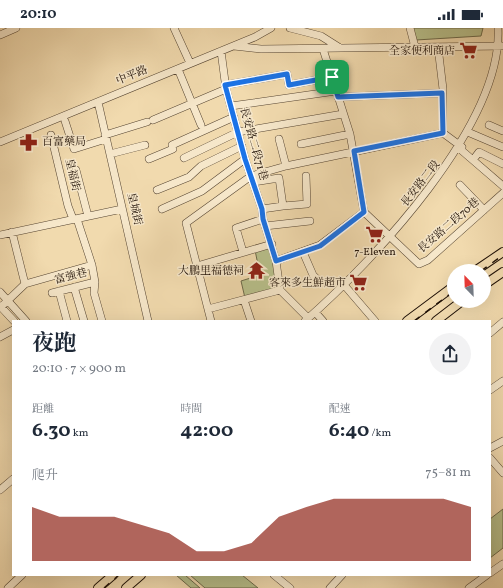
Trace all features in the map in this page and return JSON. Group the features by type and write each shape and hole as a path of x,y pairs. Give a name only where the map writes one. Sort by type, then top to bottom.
{"main road":[{"path":"485,264 503,252"},
{"path":"491,281 503,272"},
{"path":"408,320 447,291"},
{"path":"437,320 453,308"},
{"path":"98,588 112,576"},
{"path":"126,588 140,576"}],"street":[{"path":"0,35 16,28"},
{"path":"174,28 190,64"},
{"name":"中平路","path":"0,142 233,46 271,28"},
{"path":"290,28 321,36 340,48"},
{"path":"410,28 415,47"},
{"name":"長安路二段","path":"306,320 345,286 417,209 461,148 490,97 496,79 501,46 498,28"},
{"path":"233,46 261,49 501,46"},
{"path":"438,47 442,93 443,133 503,186"},
{"path":"323,49 350,134 364,212 390,238"},
{"name":"長安路二段71巷","path":"221,51 225,87 245,159 272,244 280,290"},
{"path":"178,69 201,125"},
{"path":"65,121 74,149 192,104 225,87 287,74 292,97"},
{"path":"289,85 332,77"},
{"path":"231,106 292,97 337,94 442,93"},
{"name":"皇城街","path":"98,102 148,320"},
{"path":"184,158 238,132 343,114"},
{"path":"149,159 173,149 172,145 234,117"},
{"path":"489,125 503,131"},
{"path":"211,320 186,223 252,179 286,166 443,133"},
{"path":"470,133 503,146"},
{"path":"300,144 350,134"},
{"name":"皇福街","path":"51,135 68,206 75,219 92,265 95,282 94,293 102,320"},
{"path":"279,139 286,166"},
{"path":"110,154 145,145"},
{"path":"157,190 189,176 201,166 242,146"},
{"path":"473,160 479,152 503,164"},
{"path":"162,210 202,191 245,159"},
{"path":"76,170 88,216"},
{"path":"262,209 307,204 306,176"},
{"path":"252,179 279,178 283,206"},
{"path":"460,185 484,210"},
{"name":"長安路二段70巷","path":"390,238 419,264 428,260 503,192"},
{"path":"0,235 122,209"},
{"path":"276,261 320,246 364,212"},
{"path":"243,252 236,228 264,222 310,221"},
{"path":"12,232 25,284"},
{"path":"197,266 272,244"},
{"path":"303,252 313,276 318,280"},
{"path":"13,320 0,307 25,284 92,265"},
{"name":"富強巷","path":"67,320 55,292 95,282"},
{"path":"345,286 374,320"},
{"path":"74,287 84,320"},
{"path":"208,309 280,290 306,320"},
{"path":"0,292 25,320"},
{"path":"244,300 251,320"},
{"path":"315,312 322,320"},
{"path":"491,331 503,322"},
{"path":"0,337 12,331"},
{"path":"491,389 503,381"},
{"path":"491,447 503,441"},
{"path":"491,459 503,473"},
{"path":"0,490 12,480"},
{"path":"491,572 503,564"},
{"path":"8,588 21,576"},
{"path":"275,576 290,588"},
{"path":"330,588 341,576"},
{"path":"469,588 486,576"}],"green space":[{"path":"411,28 483,28 481,36 416,40"},
{"path":"271,246 279,288 245,298 241,281 260,275 255,250"},
{"path":"503,509 503,548 491,557 491,518"},
{"path":"177,576 186,576 200,588 191,588"},
{"path":"191,576 243,576 258,588 205,588"}],"railway":[{"path":"491,264 503,255"},
{"path":"415,320 447,296"},
{"path":"104,588 118,576"}],"place":[{"name":"全家便利商店","path":"468,51"},
{"name":"百富藥局","path":"29,142"},
{"name":"7-Eleven","path":"375,234"},
{"name":"大鵬里福德祠","path":"257,271"},
{"name":"客來多生鮮超市","path":"359,283"}],"route":[{"path":"287,74 289,85 332,77 338,97 442,93 443,133 354,151 364,212 320,246 276,261 272,244 263,219 262,209 245,159 225,85 287,74"}]}
